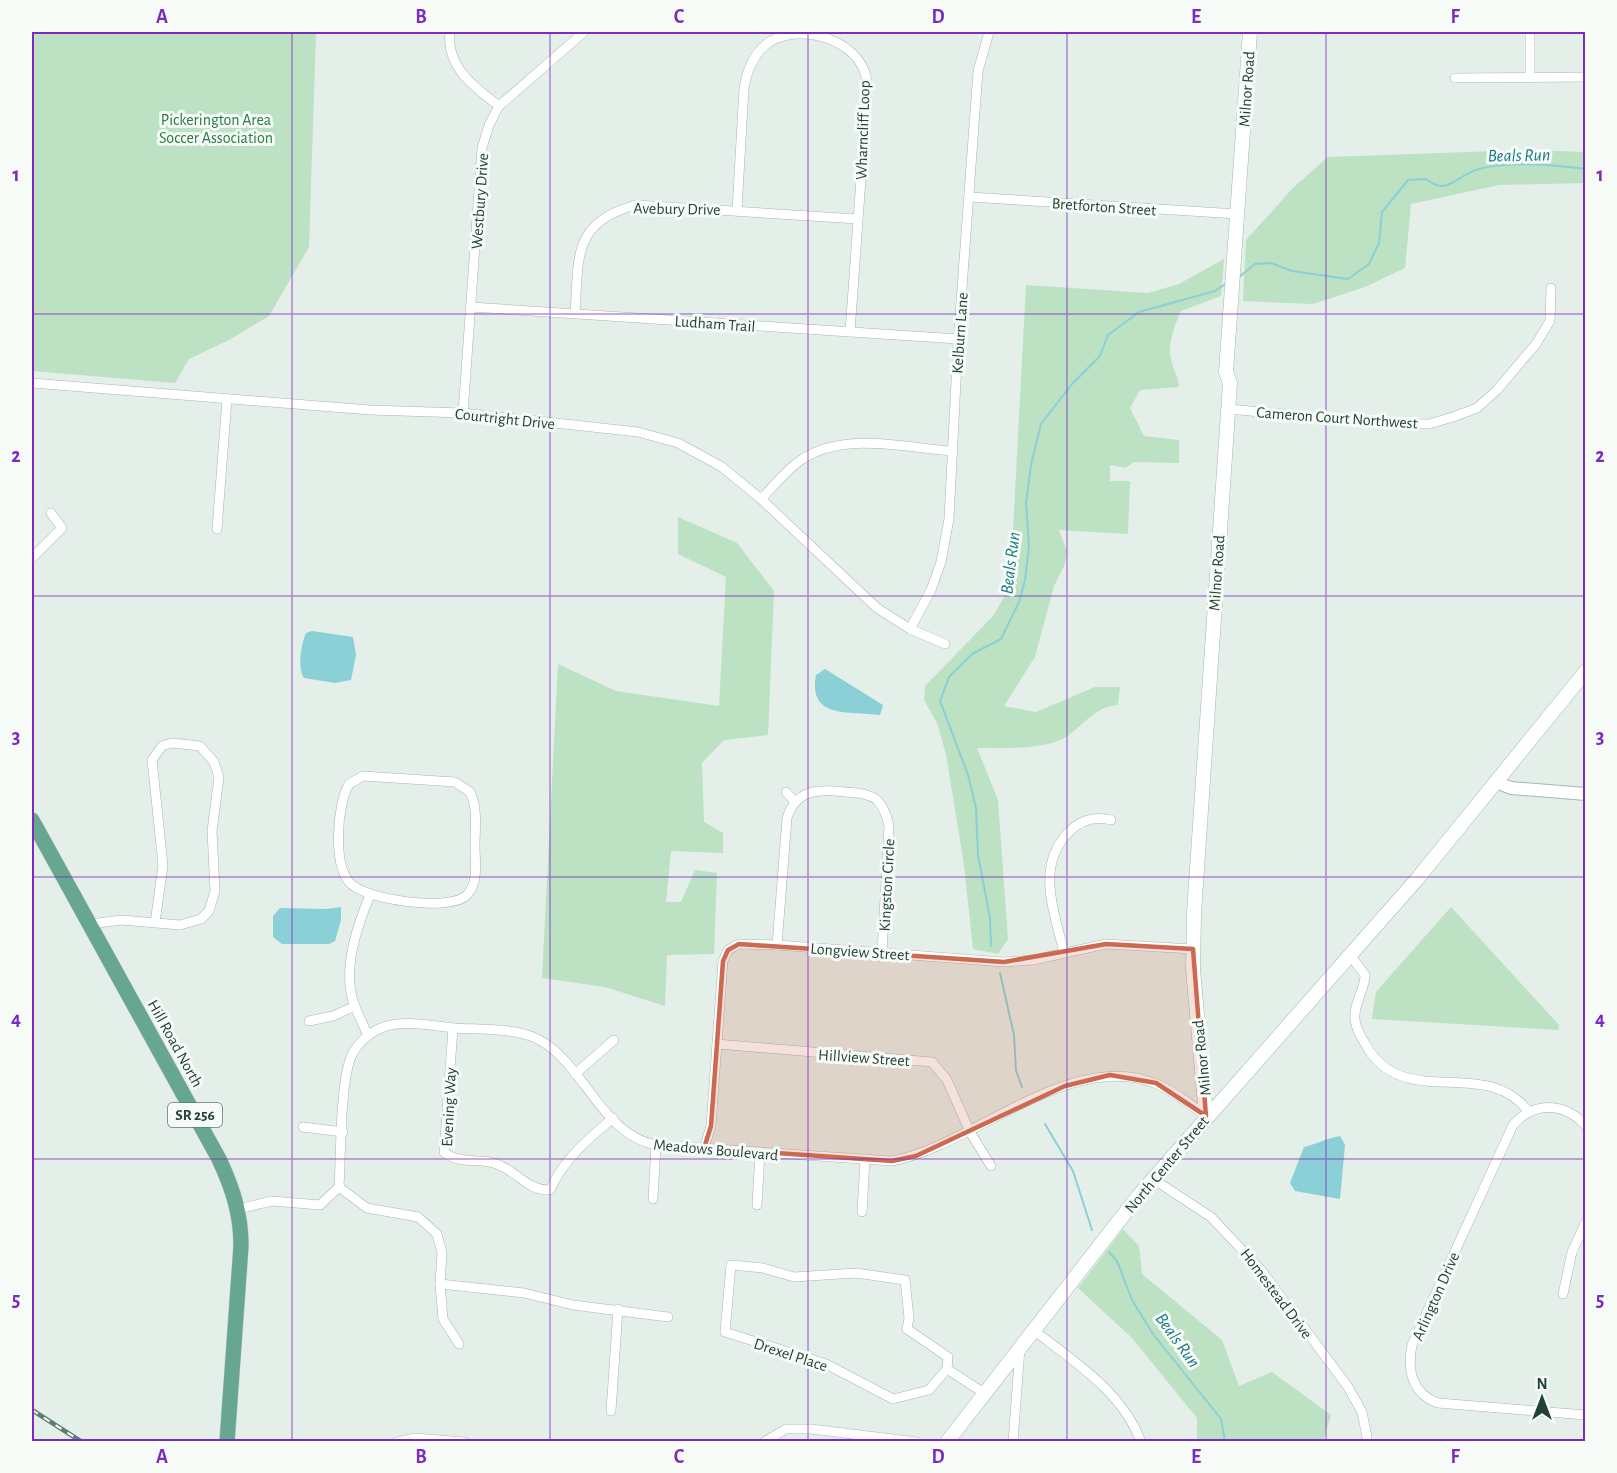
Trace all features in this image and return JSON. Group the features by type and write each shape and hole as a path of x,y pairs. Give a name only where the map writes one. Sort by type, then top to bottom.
{"main road":[{"name":"Milnor Road","path":"1206,1116 1193,949 1230,383 1226,372 1250,32"},
{"name":"North Center Street","path":"947,1442 1032,1329 1153,1179 1206,1116 1418,878 1586,671"},
{"name":"Hill Road North","path":"32,820 219,1160 238,1209 241,1246 227,1442"}],"street":[{"path":"450,32 449,48 455,63 465,78 499,106"},
{"name":"Westbury Drive","path":"463,413 482,148 489,125 499,106 584,32"},
{"name":"Kelburn Lane","path":"910,629 931,590 941,562 949,519 958,339 978,71 989,32"},
{"path":"1530,32 1530,78"},
{"name":"Wharncliff Loop","path":"737,210 747,69 759,51 771,41 793,34 837,41 856,56 866,75 867,94 850,332"},
{"path":"1455,78 1586,77"},
{"name":"Bretforton Street","path":"970,197 1237,214"},
{"name":"Avebury Drive","path":"575,314 582,244 595,223 614,211 636,205 858,219"},
{"name":"Cameron Court Northwest","path":"1228,409 1379,423 1430,424 1453,417 1477,408 1497,390 1536,344 1550,321 1551,288"},
{"name":"Ludham Trail","path":"471,307 958,339"},
{"name":"Courtright Drive","path":"32,383 370,410 463,413 638,432 678,443 722,467 761,499 877,608 910,629 945,644"},
{"path":"217,529 227,399"},
{"path":"761,499 790,469 821,449 859,444 952,451"},
{"path":"32,558 62,528 51,513"},
{"path":"90,924 121,920 155,923 180,925 201,920 209,911 215,891 212,831 219,777 214,762 200,746 172,743 162,746 152,760 163,865 155,923"},
{"path":"369,775 455,782 463,785 473,800 474,813 475,880 465,897 451,903 370,895 350,883 339,855 340,811 349,784 355,778 369,775"},
{"path":"1494,785 1586,794"},
{"path":"777,945 788,818 795,802 805,794 822,789 862,794 880,804 889,798"},
{"path":"786,792 795,802"},
{"name":"Kingston Circle","path":"880,804 889,826 882,953"},
{"path":"1064,953 1050,892 1053,858 1064,837 1080,823 1100,818 1111,820"},
{"path":"238,1209 272,1201 320,1205 339,1187 351,1058 363,1039 368,1036 352,998 353,944 370,895"},
{"name":"Longview Street","path":"704,1148 711,1126 723,961 728,950 739,944 1004,962 1034,960 1120,944 1193,949"},
{"path":"1350,955 1365,975 1355,1011 1355,1021 1370,1053 1380,1065 1396,1075 1416,1081 1456,1081 1485,1086 1516,1098 1528,1111 1557,1107 1573,1113 1586,1126"},
{"path":"309,1021 333,1016 356,1006"},
{"name":"Meadows Boulevard","path":"368,1036 382,1027 405,1024 522,1034 543,1042 575,1074 622,1129 643,1142 656,1145 892,1161 916,1156 1065,1086 1087,1078 1110,1075 1133,1077 1156,1083 1176,1094 1206,1116"},
{"name":"Evening Way","path":"453,1028 444,1152 452,1160 500,1164 537,1191 549,1190 564,1164 613,1118"},
{"path":"575,1074 614,1040"},
{"name":"Hillview Street","path":"717,1044 932,1062 947,1080 970,1132 991,1166"},
{"name":"Arlington Drive","path":"1528,1111 1513,1125 1412,1345 1410,1372 1421,1393 1438,1403 1586,1415"},
{"path":"303,1127 343,1132"},
{"path":"653,1199 656,1145"},
{"path":"757,1205 760,1153"},
{"path":"862,1212 865,1159"},
{"name":"Homestead Drive","path":"1153,1179 1212,1216 1261,1270 1348,1387 1362,1412 1367,1437"},
{"path":"339,1187 367,1208 418,1217 437,1234 442,1252 440,1284 443,1319 459,1344"},
{"path":"1563,1294 1572,1252 1586,1222"},
{"name":"Drexel Place","path":"731,1265 763,1268 794,1277 856,1273 905,1280 909,1318 907,1329 948,1357 947,1368 929,1390 892,1399 826,1364 725,1332 731,1265"},
{"path":"440,1284 524,1293 573,1305 668,1317"},
{"path":"611,1411 618,1309"},
{"path":"1032,1329 1114,1397 1129,1416 1141,1442"},
{"path":"1013,1442 1020,1345"},
{"path":"947,1368 984,1393"},
{"path":"764,1442 786,1430 825,1430 917,1442"},
{"path":"397,1442 415,1438 464,1442"}],"highlighted area":[{"path":"739,944 1004,962 1106,944 1193,949 1206,1116 1156,1083 1110,1075 1065,1086 916,1156 892,1161 704,1148 711,1126 723,961 728,950"}],"green space":[{"name":"Pickerington Area Soccer Association","path":"32,32 316,32 309,247 269,316 229,340 189,359 175,383 32,371"},
{"path":"1527,150 1585,152 1585,183 1499,185 1411,204 1405,268 1365,287 1313,304 1243,301 1246,240 1293,188 1328,157"},
{"path":"1224,259 1221,296 1181,311 1174,328 1170,353 1179,387 1140,390 1130,408 1144,436 1179,440 1179,463 1134,462 1125,468 1110,465 1110,481 1130,481 1128,534 1059,530 1067,551 1065,564 1054,586 1035,657 1004,706 1036,712 1095,687 1120,687 1118,705 1109,706 1095,713 1071,733 1055,742 1022,748 977,748 998,800 1008,939 998,954 973,949 964,865 946,754 937,723 924,700 925,686 993,616 1010,587 1026,285 1148,293 1179,284"},
{"path":"678,517 737,543 774,591 768,735 724,740 702,763 704,822 723,833 723,853 671,851 666,902 681,902 695,870 717,873 714,954 667,955 665,1006 605,987 542,978 558,664 616,691 719,706 726,577 678,554"},
{"path":"1451,907 1559,1025 1558,1030 1372,1019 1376,992"},
{"path":"1123,1229 1139,1246 1142,1274 1222,1340 1239,1386 1272,1372 1331,1415 1323,1441 1197,1441 1197,1418 1132,1338 1078,1288"}],"water":[{"path":"312,631 353,637 356,655 351,680 335,683 304,678 300,662 301,649 306,633"},
{"path":"825,669 883,705 880,715 844,712 824,706 818,699 815,689 816,675"},
{"path":"341,907 341,920 335,941 329,944 282,944 273,937 273,916 280,908"},
{"path":"1340,1136 1345,1145 1340,1199 1295,1191 1290,1183 1304,1147"}],"waterway":[{"name":"Beals Run","path":"1239,277 1255,264 1271,263 1292,271 1348,279 1369,264 1379,243 1382,212 1408,180 1426,179 1440,186 1452,183 1479,169 1518,164 1586,169"},
{"name":"Beals Run","path":"991,946 990,918 978,855 976,808 968,775 940,701 949,677 972,654 1001,639 1019,602 1025,580 1029,546 1026,503 1031,465 1041,424 1072,384 1100,356 1108,335 1139,312 1215,291 1227,283"},
{"name":"Beals Run","path":"1000,973 1014,1035 1016,1071 1022,1087"},
{"name":"Beals Run","path":"1045,1124 1073,1171 1092,1230"},
{"name":"Beals Run","path":"1109,1252 1117,1261 1132,1300 1153,1334 1221,1419 1225,1442"}],"railway":[{"path":"32,1410 82,1442"}]}
